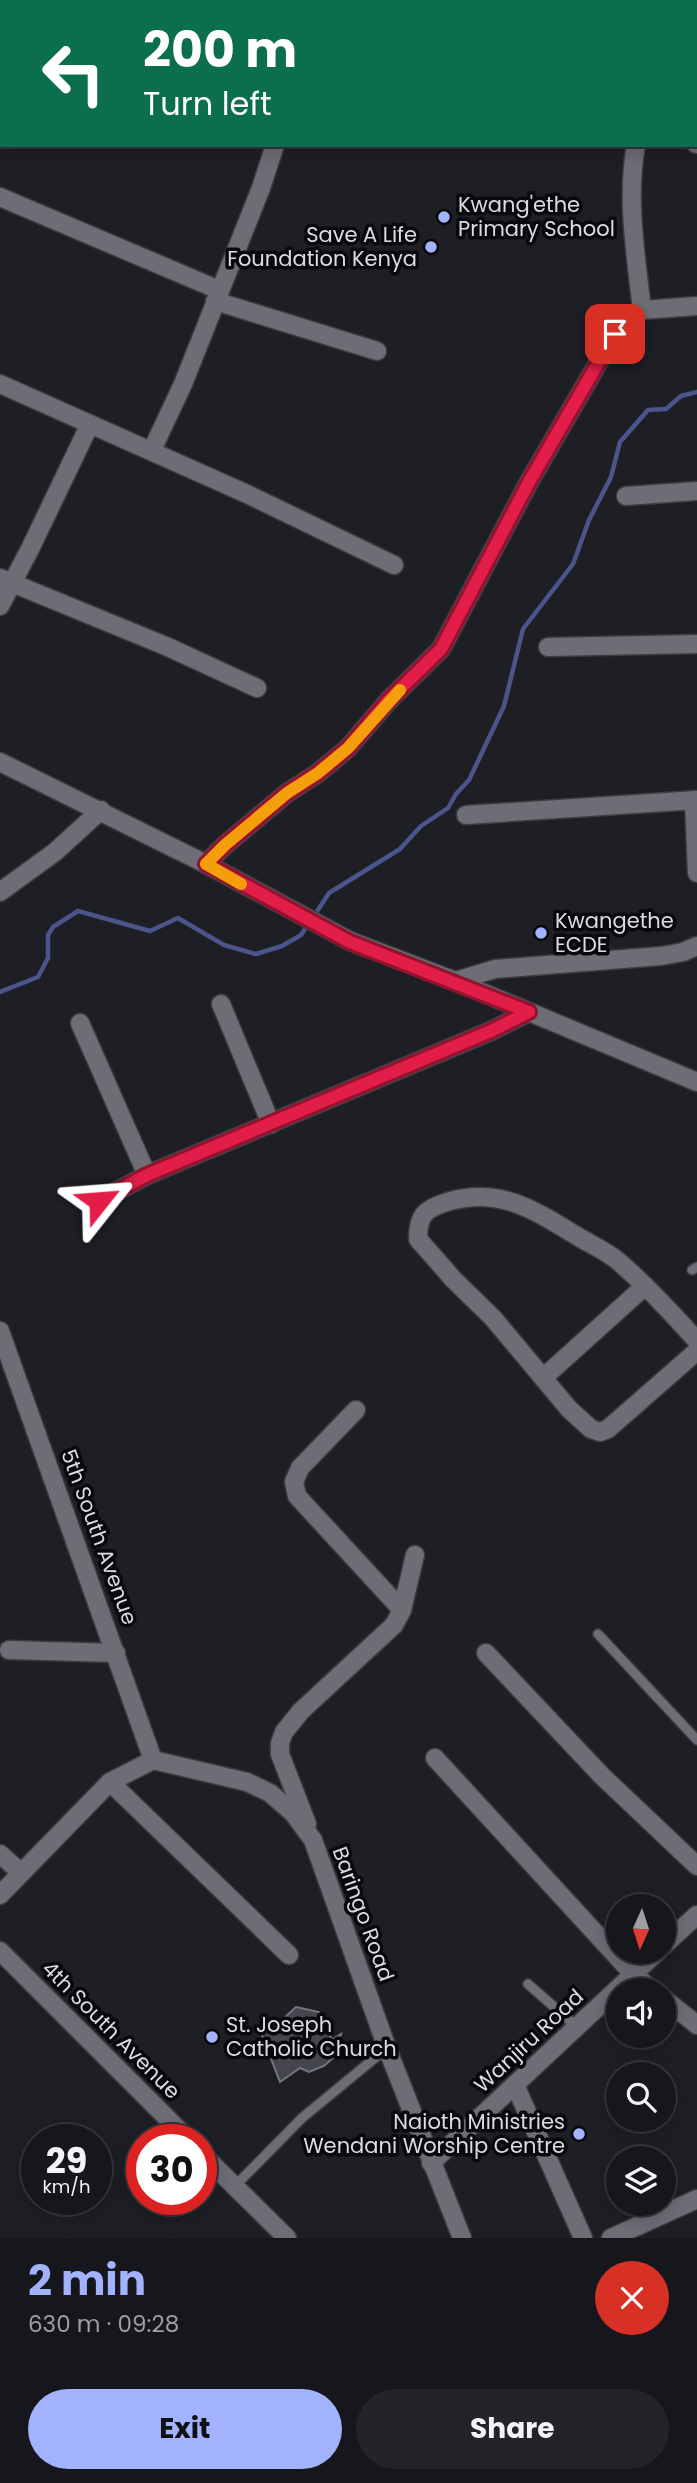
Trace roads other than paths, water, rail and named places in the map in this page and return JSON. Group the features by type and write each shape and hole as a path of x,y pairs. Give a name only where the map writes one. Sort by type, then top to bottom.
{"street":[{"path":"152,450 183,384 261,188 274,147"},
{"path":"636,147 632,165 634,237 642,310"},
{"path":"0,197 217,295 377,351"},
{"path":"206,864 287,793 318,773 348,748 389,700 441,649 529,482 615,334 634,314 642,310 697,306"},
{"path":"0,384 152,450 394,565"},
{"path":"0,606 6,581 90,424"},
{"path":"626,496 697,491"},
{"path":"6,581 168,647 257,688"},
{"path":"548,647 697,644"},
{"path":"0,762 101,810 350,942 455,981 697,1082"},
{"path":"466,815 696,800 697,873"},
{"path":"0,892 55,852 101,810"},
{"path":"455,981 495,970 661,956 697,946"},
{"path":"220,1004 271,1124"},
{"path":"99,1201 147,1175 491,1031 529,1012"},
{"path":"80,1023 147,1175"},
{"path":"697,1341 616,1259 514,1201 492,1197 462,1198 424,1213 418,1223 418,1239 454,1280 493,1318 569,1409 591,1429 600,1432 608,1429 697,1352"},
{"path":"543,1378 645,1286"},
{"name":"5th South Avenue","path":"0,1331 153,1760"},
{"path":"356,1410 300,1468 294,1482 297,1496 402,1610"},
{"path":"313,1840 280,1754 280,1743 284,1732 301,1710 394,1625 402,1610 415,1555"},
{"path":"9,1650 116,1653"},
{"path":"486,1653 602,1776 697,1866"},
{"path":"435,1758 637,1978"},
{"path":"0,1895 110,1782 153,1760"},
{"name":"Baringo Road","path":"153,1760 247,1782 270,1793 293,1813 313,1840 387,2048 462,2238"},
{"path":"110,1782 289,1955"},
{"path":"0,1854 20,1872"},
{"path":"676,1934 697,1915"},
{"name":"4th South Avenue","path":"0,1951 173,2124"},
{"name":"Wanjiru Road","path":"431,2163 644,1964"},
{"path":"676,2008 697,2025"},
{"path":"515,2085 583,2238"},
{"path":"217,2168 285,2238"},
{"path":"611,2238 697,2199"}],"lane":[{"path":"598,1634 697,1740"},
{"path":"528,1984 576,2027"},
{"path":"235,2186 302,2118 387,2048"}],"waterway":[{"path":"314,916 329,893 400,849 421,826 448,808 469,780 504,706 523,629 573,564 589,520 611,477 620,442 648,410 666,409 681,396 697,392"},
{"path":"0,992 38,977 48,958 48,935 53,927 78,911 150,931 178,918 224,945 256,954 282,946 301,935 309,923"}],"place":[{"name":"Kwang'ethe Primary School","path":"444,217"},
{"name":"Save A Life Foundation Kenya","path":"431,247"},
{"name":"Kwangethe ECDE","path":"541,933"},
{"name":"St. Joseph Catholic Church","path":"212,2037"},
{"name":"Naioth Ministries Wendani Worship Centre","path":"579,2134"}]}
